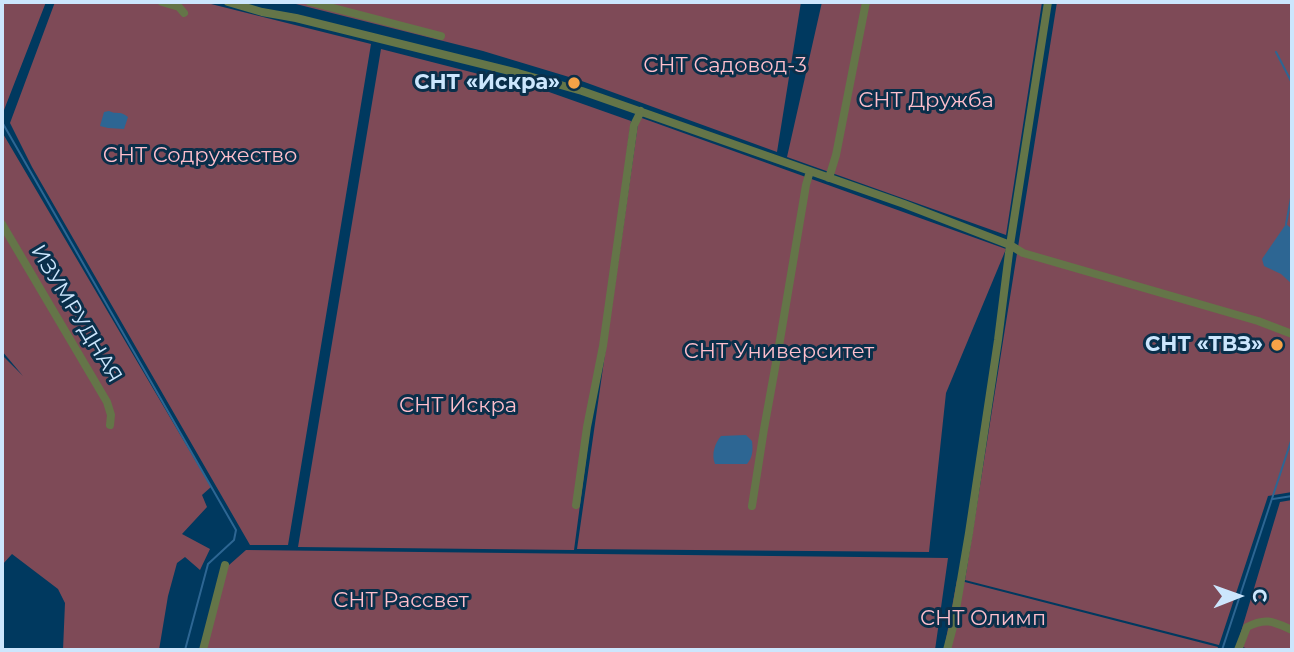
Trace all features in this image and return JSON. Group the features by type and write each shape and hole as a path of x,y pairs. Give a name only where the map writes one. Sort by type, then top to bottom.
{"street":[{"path":"162,2 179,6 184,13"},
{"path":"228,2 518,73 641,111 1010,245 1023,253 1258,321 1292,334"},
{"path":"310,2 441,36"},
{"path":"829,178 836,155 866,2"},
{"path":"947,650 973,506 1048,2"},
{"path":"576,505 587,426 605,333 634,125 641,111"},
{"path":"752,506 810,171"},
{"name":"ИЗУМРУДНАЯ","path":"2,224 107,402 111,415 110,425"},
{"path":"203,650 225,565"},
{"path":"1238,650 1247,627 1260,620 1292,630"}],"green space":[{"path":"2,2 46,2 4,110 2,109"},
{"name":"СНТ Содружество","path":"55,2 203,2 371,44 288,545 250,545 32,167 10,123"},
{"name":"СНТ Садовод-3","path":"288,2 801,2 777,152 579,80 483,51"},
{"name":"СНТ Дружба","path":"822,2 1042,2 1006,235 787,157"},
{"path":"1057,2 1292,2 1292,492 1268,496 1219,645 965,580"},
{"name":"СНТ Искра","path":"381,49 549,92 631,121 574,550 298,547"},
{"name":"СНТ Университет","path":"639,117 1006,249 946,393 929,552 577,549"},
{"path":"2,132 211,487 202,495 207,507 182,534 210,549 200,570 185,557 177,563 168,596 159,650 63,650 65,603 58,589 12,554 2,565 2,355 23,376 2,351"},
{"path":"1292,500 1292,650 1251,650 1237,645 1280,502"},
{"name":"СНТ Рассвет","path":"246,550 948,558 935,650 200,650 220,573"},
{"name":"СНТ Олимп","path":"957,580 1218,647 1217,650 944,650"}],"water":[{"path":"104,112 128,117 124,129 100,126"},
{"path":"1286,224 1292,229 1292,284 1281,274 1264,266 1262,259"},
{"path":"746,435 752,441 751,456 747,464 715,464 714,449 721,436"}],"waterway":[{"path":"1276,52 1292,83"},
{"path":"2,122 236,530 234,540 208,564 185,650"},
{"path":"1286,224 1292,193"},
{"path":"1222,650 1292,438"},
{"path":"1273,499 1292,496"}],"place":[{"name":"СНТ «Искра»","path":"574,83"},
{"name":"СНТ «ТВЗ»","path":"1277,345"}]}
